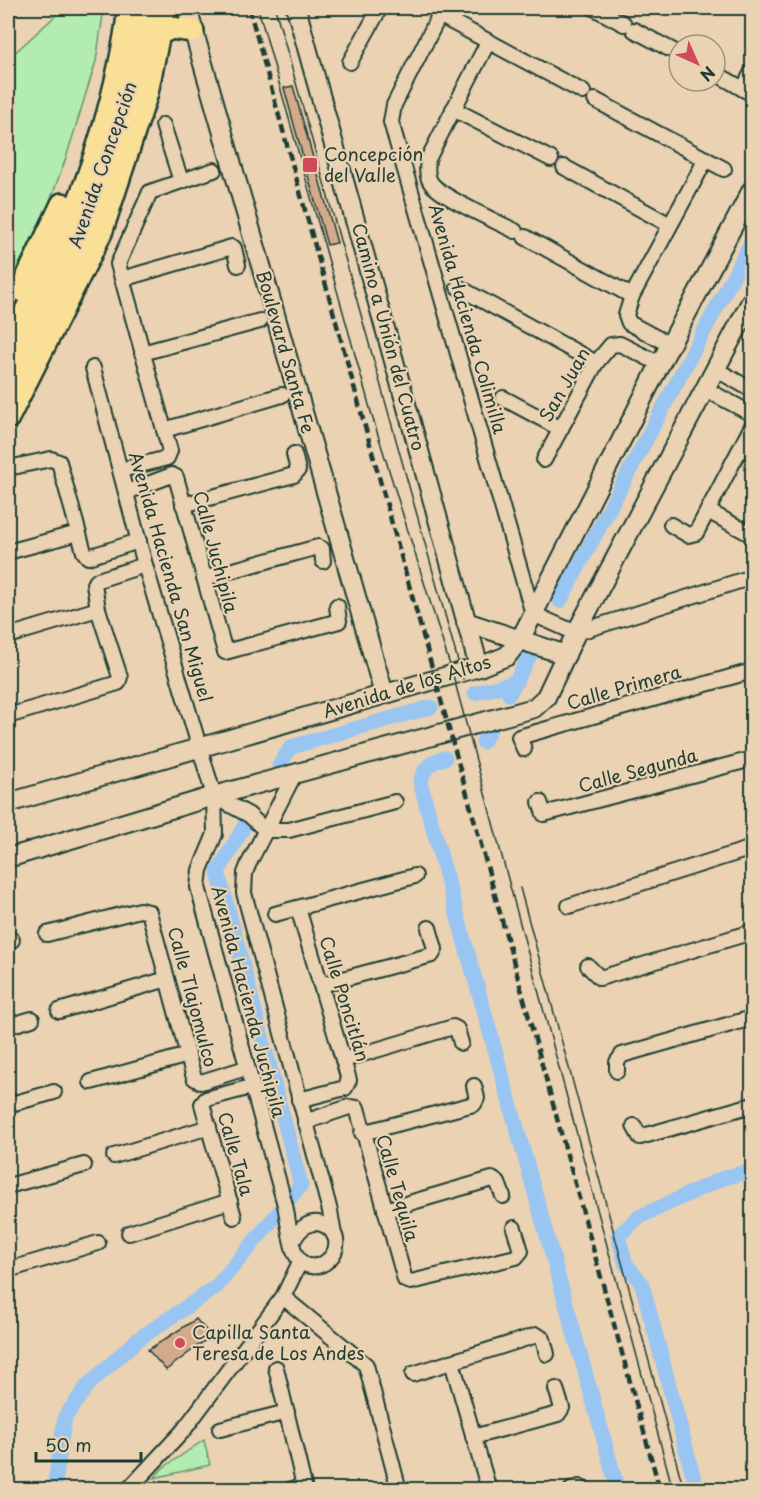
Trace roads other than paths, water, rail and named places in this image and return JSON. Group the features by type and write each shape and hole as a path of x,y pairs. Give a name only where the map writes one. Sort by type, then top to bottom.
{"main road":[{"path":"8,316 58,213 77,163 107,61 115,8"},
{"name":"Avenida Concepción","path":"8,344 57,250 87,172 104,121 123,48 129,8"},
{"name":"Avenida Concepción","path":"8,380 72,255 103,178 134,72 145,8"},
{"path":"8,418 101,233 147,93 164,8"},
{"path":"159,34 171,28 193,31"}],"street":[{"name":"Boulevard Santa Fe","path":"187,8 384,694"},
{"name":"Camino a Unión del Cuatro","path":"296,8 479,667"},
{"path":"350,62 380,8"},
{"path":"594,8 667,48"},
{"path":"441,11 488,42 583,92"},
{"name":"Avenida Hacienda Colimilla","path":"441,11 394,105 391,122 533,614"},
{"path":"488,42 428,159 428,175 435,186 632,296"},
{"path":"727,80 748,91 753,72"},
{"path":"595,99 724,169"},
{"path":"453,108 670,225"},
{"path":"163,125 181,181"},
{"path":"670,345 626,320 632,296 706,159"},
{"path":"121,470 167,458 170,451 118,264 147,196 152,191 214,170"},
{"name":"Avenida de los Altos","path":"8,803 479,667 507,656 521,638 660,364 753,190"},
{"path":"122,279 232,247 238,265"},
{"path":"458,287 596,363"},
{"path":"8,858 214,796 534,708 546,697 576,633 753,300"},
{"path":"142,353 260,321"},
{"name":"San Juan","path":"544,460 596,363 608,348 617,343 660,364"},
{"name":"Avenida Hacienda San Miguel","path":"93,368 145,565 214,796"},
{"path":"715,369 753,390"},
{"path":"705,389 753,414"},
{"path":"164,430 282,395"},
{"path":"503,398 561,429"},
{"path":"671,525 692,536 749,444 753,426"},
{"path":"183,505 294,475 298,470 294,454"},
{"path":"8,468 51,459 56,460 60,465 78,533 87,556 139,541"},
{"name":"Calle Juchipila","path":"127,492 173,475 177,479 225,652 339,621 337,606"},
{"path":"708,511 753,535"},
{"path":"8,552 78,533"},
{"path":"204,578 318,547 322,549 324,561"},
{"path":"8,716 116,685 120,680 94,586 96,581 145,565"},
{"path":"533,614 576,633 753,577"},
{"path":"8,636 99,609"},
{"path":"466,622 521,638 566,655"},
{"name":"Calle Primera","path":"524,749 519,737 753,670"},
{"name":"Calle Segunda","path":"540,802 544,814 753,759"},
{"name":"Avenida Hacienda Juchipila","path":"295,773 245,873 244,894 330,1211 334,1235"},
{"path":"214,796 249,815 265,830 289,830 395,802"},
{"name":"Avenida Hacienda Juchipila","path":"214,796 215,834 200,870 198,887 293,1241"},
{"path":"569,906 753,848"},
{"path":"275,914 415,876"},
{"name":"Calle Poncitlán","path":"298,908 349,1080 345,1088 299,1100"},
{"name":"Calle Tlajomulco","path":"47,934 145,910 152,916 194,1078 198,1082 246,1068"},
{"path":"321,985 432,955 435,949 429,928"},
{"path":"588,966 600,978 753,933"},
{"path":"59,1011 167,979"},
{"path":"617,1071 617,1062 622,1055 753,1018"},
{"path":"8,1026 32,1019"},
{"path":"343,1060 453,1027 457,1029 461,1043"},
{"path":"91,1082 188,1055"},
{"path":"362,1133 474,1104 477,1098 474,1086"},
{"name":"Calle Tala","path":"234,1217 203,1102 251,1087"},
{"path":"8,1105 54,1092"},
{"path":"634,1126 640,1137 753,1105"},
{"name":"Calle Tequila","path":"305,1122 355,1106 405,1280 411,1282 518,1256 521,1251 514,1228"},
{"path":"114,1156 209,1126"},
{"path":"8,1186 84,1165"},
{"path":"385,1210 492,1179 498,1183 503,1196"},
{"path":"129,1233 230,1201"},
{"path":"315,1223 325,1226 334,1235 336,1244 334,1254 327,1263 317,1267 300,1262 294,1253 293,1241 298,1231 315,1223"},
{"path":"8,1270 98,1243"},
{"path":"128,1490 183,1431 283,1297 300,1262"},
{"path":"283,1297 366,1365 399,1490"},
{"path":"413,1374 537,1335 543,1339 547,1354"},
{"path":"452,1362 489,1490"},
{"path":"276,1368 305,1488 289,1490"},
{"path":"473,1437 558,1414 562,1408 556,1389"},
{"path":"219,1429 287,1412"},
{"path":"572,1490 579,1487 584,1490"}],"waterway":[{"path":"560,601 752,241"},
{"path":"509,694 530,655"},
{"path":"475,693 516,682"},
{"path":"279,766 291,747 431,707"},
{"path":"483,742 490,729"},
{"path":"445,758 429,766 420,782 618,1490"},
{"path":"246,823 218,872 301,1185 290,1198"},
{"path":"697,1490 642,1284 626,1264 618,1236 639,1217 721,1179 752,1170"},
{"path":"54,1490 65,1417 88,1385 137,1340 216,1287 279,1212"}],"tram line":[{"path":"258,8 373,419 453,675 673,1490"},
{"path":"275,8 463,679"},
{"path":"520,888 684,1490"}],"railway":[{"path":"249,8 660,1490"}],"place":[{"name":"Concepción del Valle","path":"310,165"},
{"name":"Capilla Santa Teresa de Los Andes","path":"180,1343"}]}
